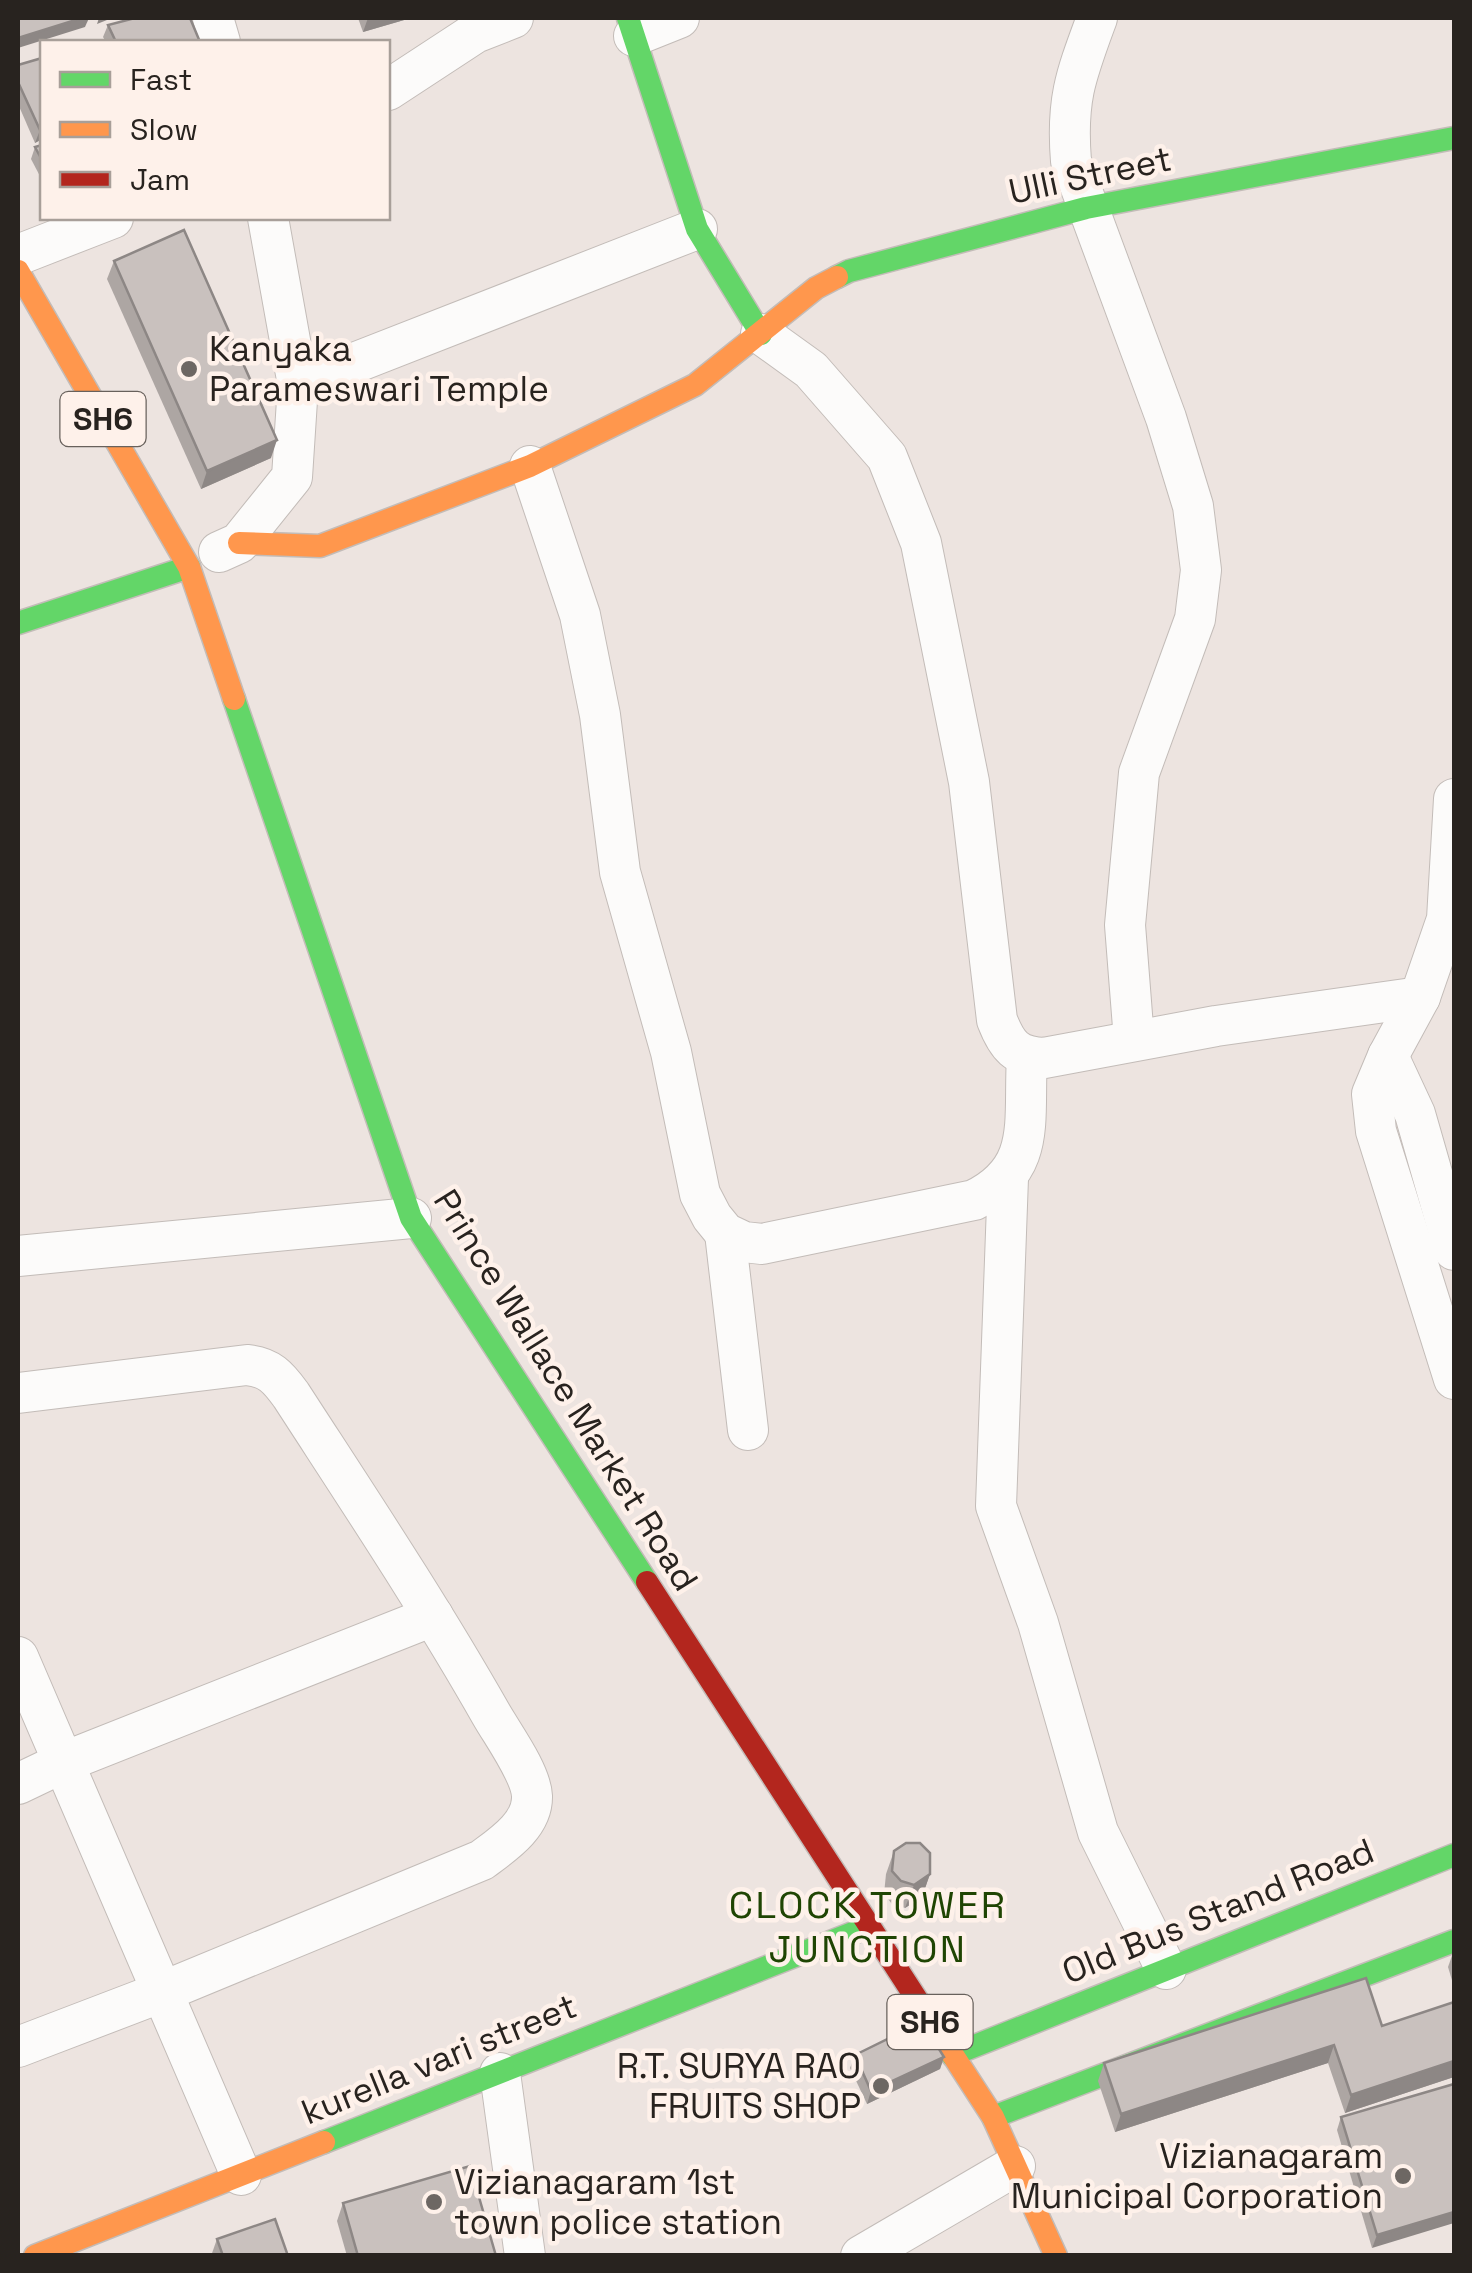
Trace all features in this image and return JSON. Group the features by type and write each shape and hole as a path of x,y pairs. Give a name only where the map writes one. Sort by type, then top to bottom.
{"main road":[{"path":"631,27 697,229 761,334"},
{"name":"Ulli Street","path":"239,543 320,546 530,466 695,385 816,288 849,271 1086,208 1454,138"},
{"name":"SH6","path":"18,271 189,567"},
{"path":"18,624 189,567"},
{"name":"Prince Wallace Market Road","path":"189,567 411,1218 868,1927"},
{"name":"Old Bus Stand Road","path":"952,2055 1454,1854"},
{"name":"SH6","path":"868,1927 993,2117"},
{"name":"kurella vari street","path":"35,2256 868,1927"},
{"path":"1056,2256 993,2117 1454,1941"}],"street":[{"path":"390,89 475,33 513,18"},
{"path":"631,27 680,18"},
{"path":"1097,18 1071,93 1071,161 1166,418 1193,506 1201,570 1195,619 1139,773 1125,925 1134,1040"},
{"path":"18,255 108,220"},
{"path":"189,567 239,543 292,477 298,385 268,220"},
{"path":"298,385 697,229"},
{"path":"761,334 812,370 888,457 921,543 969,782 997,1020 1005,1042 1027,1057 1044,1058 1134,1040 1420,997"},
{"path":"530,466 580,614 600,716 620,872 671,1052 700,1194 725,1233 744,1242 762,1244 974,1200 994,1190 1008,1178 1021,1152 1027,1057"},
{"path":"1454,799 1447,919 1420,997 1372,1094 1376,1131 1454,1379"},
{"path":"1388,1056 1416,1114 1454,1250"},
{"path":"1008,1178 996,1506 1038,1623 1098,1832 1166,1969"},
{"path":"18,1256 411,1218"},
{"path":"725,1233 748,1430"},
{"path":"18,1393 247,1365 273,1372 434,1616 520,1764 532,1795 528,1816 510,1840 482,1860 18,2047"},
{"path":"18,1784 64,1762 434,1616"},
{"path":"18,1657 240,2175"},
{"path":"500,2073 525,2256"},
{"path":"862,2256 1016,2166"}],"building":[{"path":"18,18 82,18 18,38"},
{"path":"135,18 190,18 199,40 115,40 108,25"},
{"path":"40,59 40,130 18,82 18,65"},
{"name":"Kanyaka Parameswari Temple","path":"184,230 277,440 207,471 114,261"},
{"path":"906,1843 920,1843 930,1853 930,1874 914,1885 901,1881 892,1871 894,1851"},
{"path":"1366,1978 1382,2026 1454,2002 1454,2061 1351,2095 1334,2045 1121,2114 1104,2063"},
{"name":"R.T. SURYA RAO FRUITS SHOP","path":"922,2022 944,2057 871,2091 855,2055"},
{"name":"Vizianagaram Municipal Corporation","path":"1454,2084 1454,2212 1377,2235 1341,2117"},
{"name":"Vizianagaram 1st town police station","path":"470,2166 496,2256 358,2256 343,2203"},
{"path":"275,2219 288,2256 223,2256 217,2239"}],"traffic: fast":[{"path":"628,18 697,229 761,334"},
{"path":"837,277 1086,208 1454,138"},
{"path":"18,623 189,567"},
{"path":"234,699 411,1218 647,1582"},
{"path":"952,2055 1454,1855"},
{"path":"324,2142 868,1927"},
{"path":"993,2117 1454,1941"}],"traffic: slow":[{"path":"18,271 189,567 234,699"},
{"path":"239,543 320,546 530,466 695,385 816,288 837,277"},
{"path":"925,2012 993,2117 1056,2256"},
{"path":"35,2256 324,2142"}],"traffic: jam":[{"path":"647,1582 925,2012"}],"place":[{"name":"Kanyaka Parameswari Temple","path":"189,369"},
{"name":"R.T. SURYA RAO FRUITS SHOP","path":"881,2086"},
{"name":"Vizianagaram Municipal Corporation","path":"1403,2176"},
{"name":"Vizianagaram 1st town police station","path":"434,2202"}],"district":[{"name":"CLOCK TOWER JUNCTION","path":"868,1927"}]}
